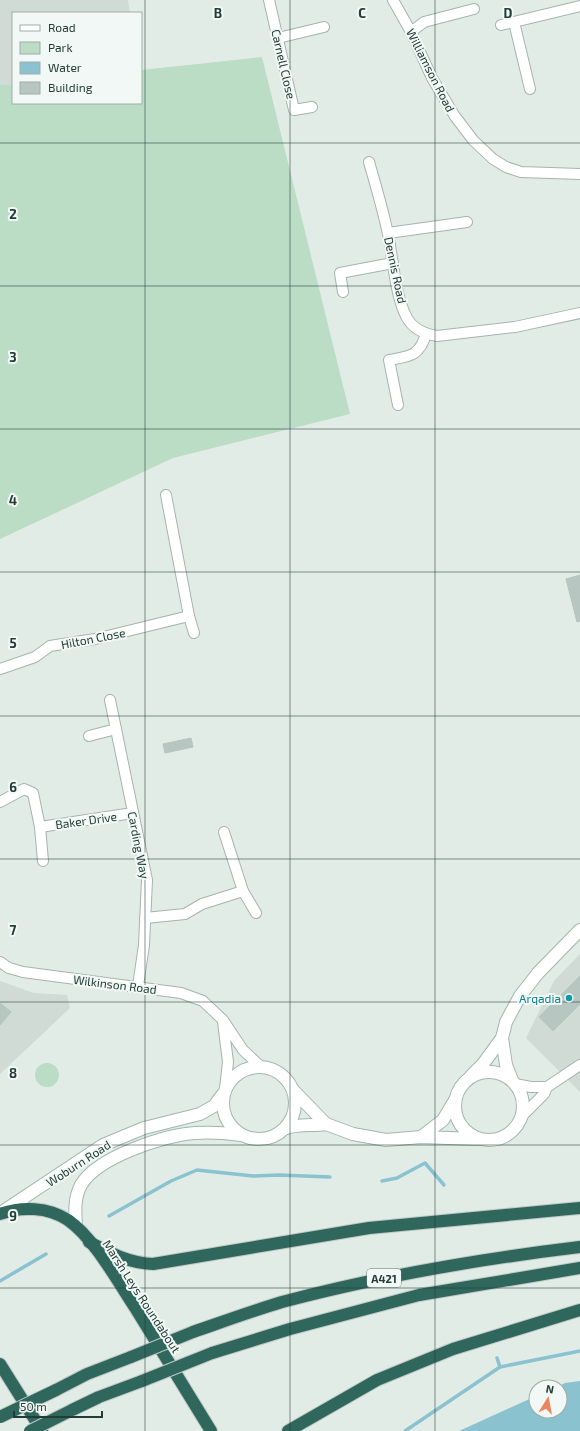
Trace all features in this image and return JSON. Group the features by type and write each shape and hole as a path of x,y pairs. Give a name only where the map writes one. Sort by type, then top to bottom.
{"highway":[{"path":"90,1242 124,1259 154,1264 369,1228 580,1208"},
{"name":"Marsh Leys Roundabout","path":"1,1213 15,1210 38,1210 59,1215 76,1226 110,1268 211,1431"},
{"name":"A421","path":"0,1417 88,1374 193,1332 281,1303 377,1279 510,1256 580,1247"},
{"name":"A421","path":"30,1431 99,1397 212,1353 290,1329 419,1295 580,1268"},
{"path":"288,1431 384,1377 453,1350 580,1310"},
{"path":"0,1364 42,1431"}],"main road":[{"path":"421,1137 443,1120 455,1100 460,1088 483,1064 502,1038 506,1022 520,996 538,973 580,930"},
{"path":"294,1091 295,1110 292,1120 286,1128 276,1135 265,1139 253,1139 241,1135 232,1127 225,1117 222,1106 224,1092 230,1080 238,1072 249,1067 260,1066 271,1068 281,1073 289,1081 294,1091 326,1124 353,1134 386,1140 421,1137 496,1139 510,1133 522,1116 522,1099 506,1065 502,1038"},
{"path":"469,1078 479,1073 491,1072 502,1074 513,1082"},
{"name":"Woburn Road","path":"1,1213 103,1145 144,1128 200,1114 214,1106 224,1092"},
{"path":"455,1100 455,1110 458,1120 467,1132 480,1139"},
{"path":"286,1128 302,1124 316,1126 326,1124"},
{"name":"Woburn Road","path":"76,1226 76,1201 81,1185 90,1173 104,1164 134,1149 166,1138 196,1133 241,1135"}],"street":[{"name":"Carnell Close","path":"269,0 294,110 312,107"},
{"name":"Williamson Road","path":"393,0 411,32 432,78 454,115 473,140 493,158 506,167 521,172 580,174"},
{"path":"500,25 580,6"},
{"path":"411,32 424,22 474,9"},
{"path":"514,22 530,89"},
{"path":"278,38 324,27"},
{"name":"Dennis Road","path":"369,162 388,233 402,304 408,319 416,328 426,334"},
{"path":"388,233 467,222"},
{"path":"343,292 340,273 393,263"},
{"path":"398,405 389,360 418,352 423,346 426,334 437,336 507,328 580,313"},
{"path":"166,495 189,616 194,633"},
{"name":"Hilton Close","path":"0,669 35,657 50,646 95,639 189,616"},
{"name":"Carding Way","path":"110,700 147,880 144,945 138,986"},
{"path":"89,736 116,729"},
{"name":"Baker Drive","path":"0,802 24,789 33,793 40,827 43,861"},
{"name":"Baker Drive","path":"40,827 133,813"},
{"path":"224,832 242,891 256,913"},
{"path":"145,918 185,914 207,902 242,891"},
{"name":"Wilkinson Road","path":"0,962 9,968 23,972 181,992 203,1001 223,1020 243,1050 260,1066"},
{"path":"223,1020 228,1062 224,1092"},
{"path":"513,1082 531,1087 547,1087 580,1066"},
{"path":"522,1116 544,1094 547,1087"}],"shaded area":[{"path":"0,0 128,0 130,12 12,12 12,84 0,85"},
{"path":"580,954 580,1092 526,1038 554,981"},
{"path":"0,981 34,993 67,995 70,1008 0,1074"}],"green space":[{"path":"262,57 350,414 173,458 0,539 0,85 12,84 12,104 142,104 142,70"},
{"path":"47,1063 56,1066 59,1075 56,1084 47,1087 38,1084 35,1075 38,1066"}],"water":[{"path":"580,1381 580,1431 459,1431 528,1400 528,1419 568,1419 568,1383"}],"building":[{"path":"580,575 580,621 577,622 566,579"},
{"path":"191,738 193,747 165,753 163,744"},
{"name":"Arqadia","path":"580,976 580,1004 553,1031 539,1017"},
{"path":"0,1003 11,1012 0,1025"}],"waterway":[{"path":"382,1181 397,1178 425,1163 444,1185"},
{"path":"109,1216 171,1181 197,1170 253,1176 279,1175 330,1177"},
{"path":"0,1281 46,1254"},
{"path":"405,1431 500,1367 580,1351"},
{"path":"497,1358 500,1367"}],"place":[{"name":"Arqadia","path":"569,998"}]}
